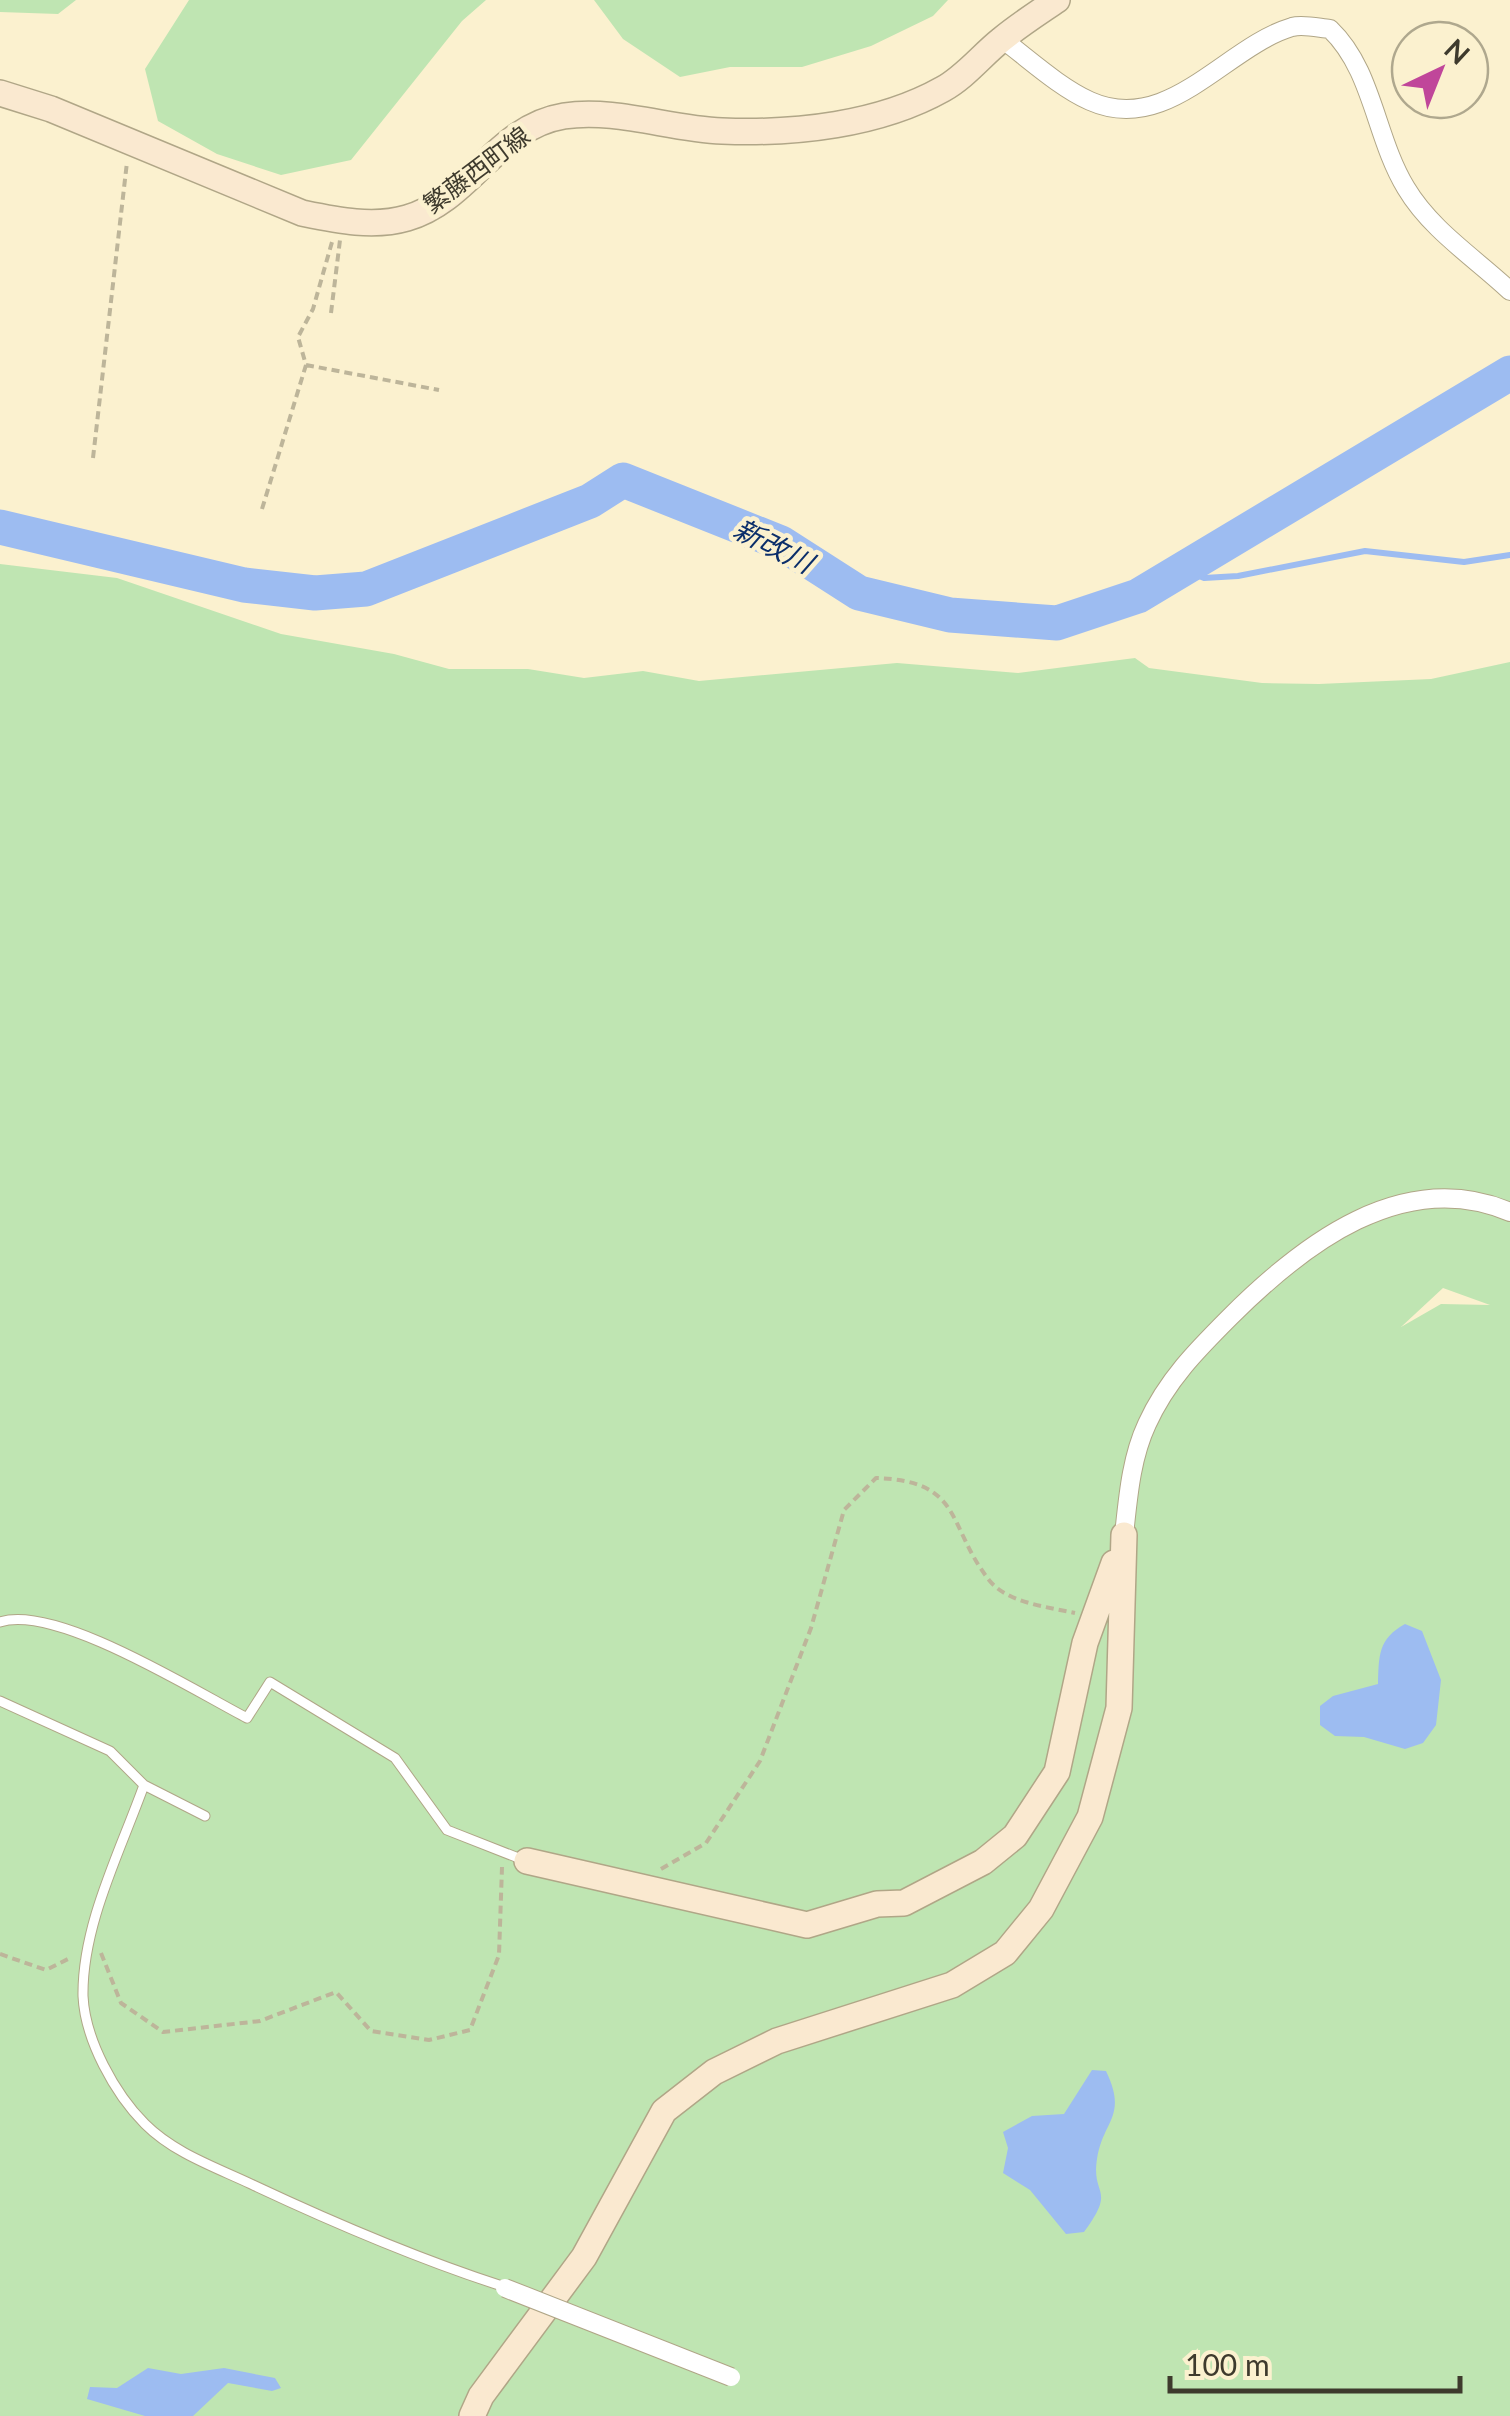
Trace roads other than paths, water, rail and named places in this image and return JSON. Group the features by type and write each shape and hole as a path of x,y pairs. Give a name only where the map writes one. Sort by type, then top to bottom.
{"street":[{"name":"繁藤西町線","path":"0,93 302,213 341,222 378,222 408,218 439,202 528,126 564,116 602,115 727,131 874,118 947,87 1002,39 1057,0"},
{"path":"1002,39 1090,101 1145,108 1175,98 1214,68 1294,26 1330,29 1356,58 1380,136 1408,192 1436,226 1510,291"},
{"path":"472,2416 480,2396 584,2257 664,2111 714,2072 777,2041 952,1986 1005,1953 1041,1909 1090,1817 1118,1708 1124,1535 1130,1483 1146,1426 1175,1372 1282,1266 1349,1222 1418,1198 1490,1204 1510,1212"},
{"path":"523,1864 807,1926 876,1904 904,1903 983,1862 1015,1836 1057,1772 1094,1616 1124,1535"},
{"path":"505,2288 731,2377"}],"lane":[{"path":"0,1622 16,1617 97,1639 247,1718 270,1682 396,1758 447,1830 523,1864"},
{"path":"0,1701 110,1751 144,1785 205,1816"},
{"path":"144,1785 86,1947 83,2000 95,2047 119,2090 146,2125 183,2152 429,2263 505,2288"}],"water":[{"path":"1405,1624 1422,1631 1441,1680 1436,1725 1423,1743 1405,1749 1364,1737 1335,1736 1320,1725 1320,1706 1333,1696 1378,1684 1385,1642"},
{"path":"1092,2070 1106,2071 1115,2099 1097,2159 1101,2199 1084,2232 1066,2234 1030,2190 1003,2173 1008,2148 1003,2132 1032,2116 1064,2114"},
{"path":"148,2368 181,2374 224,2368 275,2378 281,2388 272,2391 228,2383 193,2416 145,2416 87,2399 90,2387 117,2388"}],"waterway":[{"name":"新改川","path":"0,527 244,585 315,593 366,589 590,501 623,480 781,543 859,593 950,615 1057,623 1138,596 1510,373"},
{"path":"1182,569 1204,578 1238,576 1365,551 1464,562 1510,555"}]}
